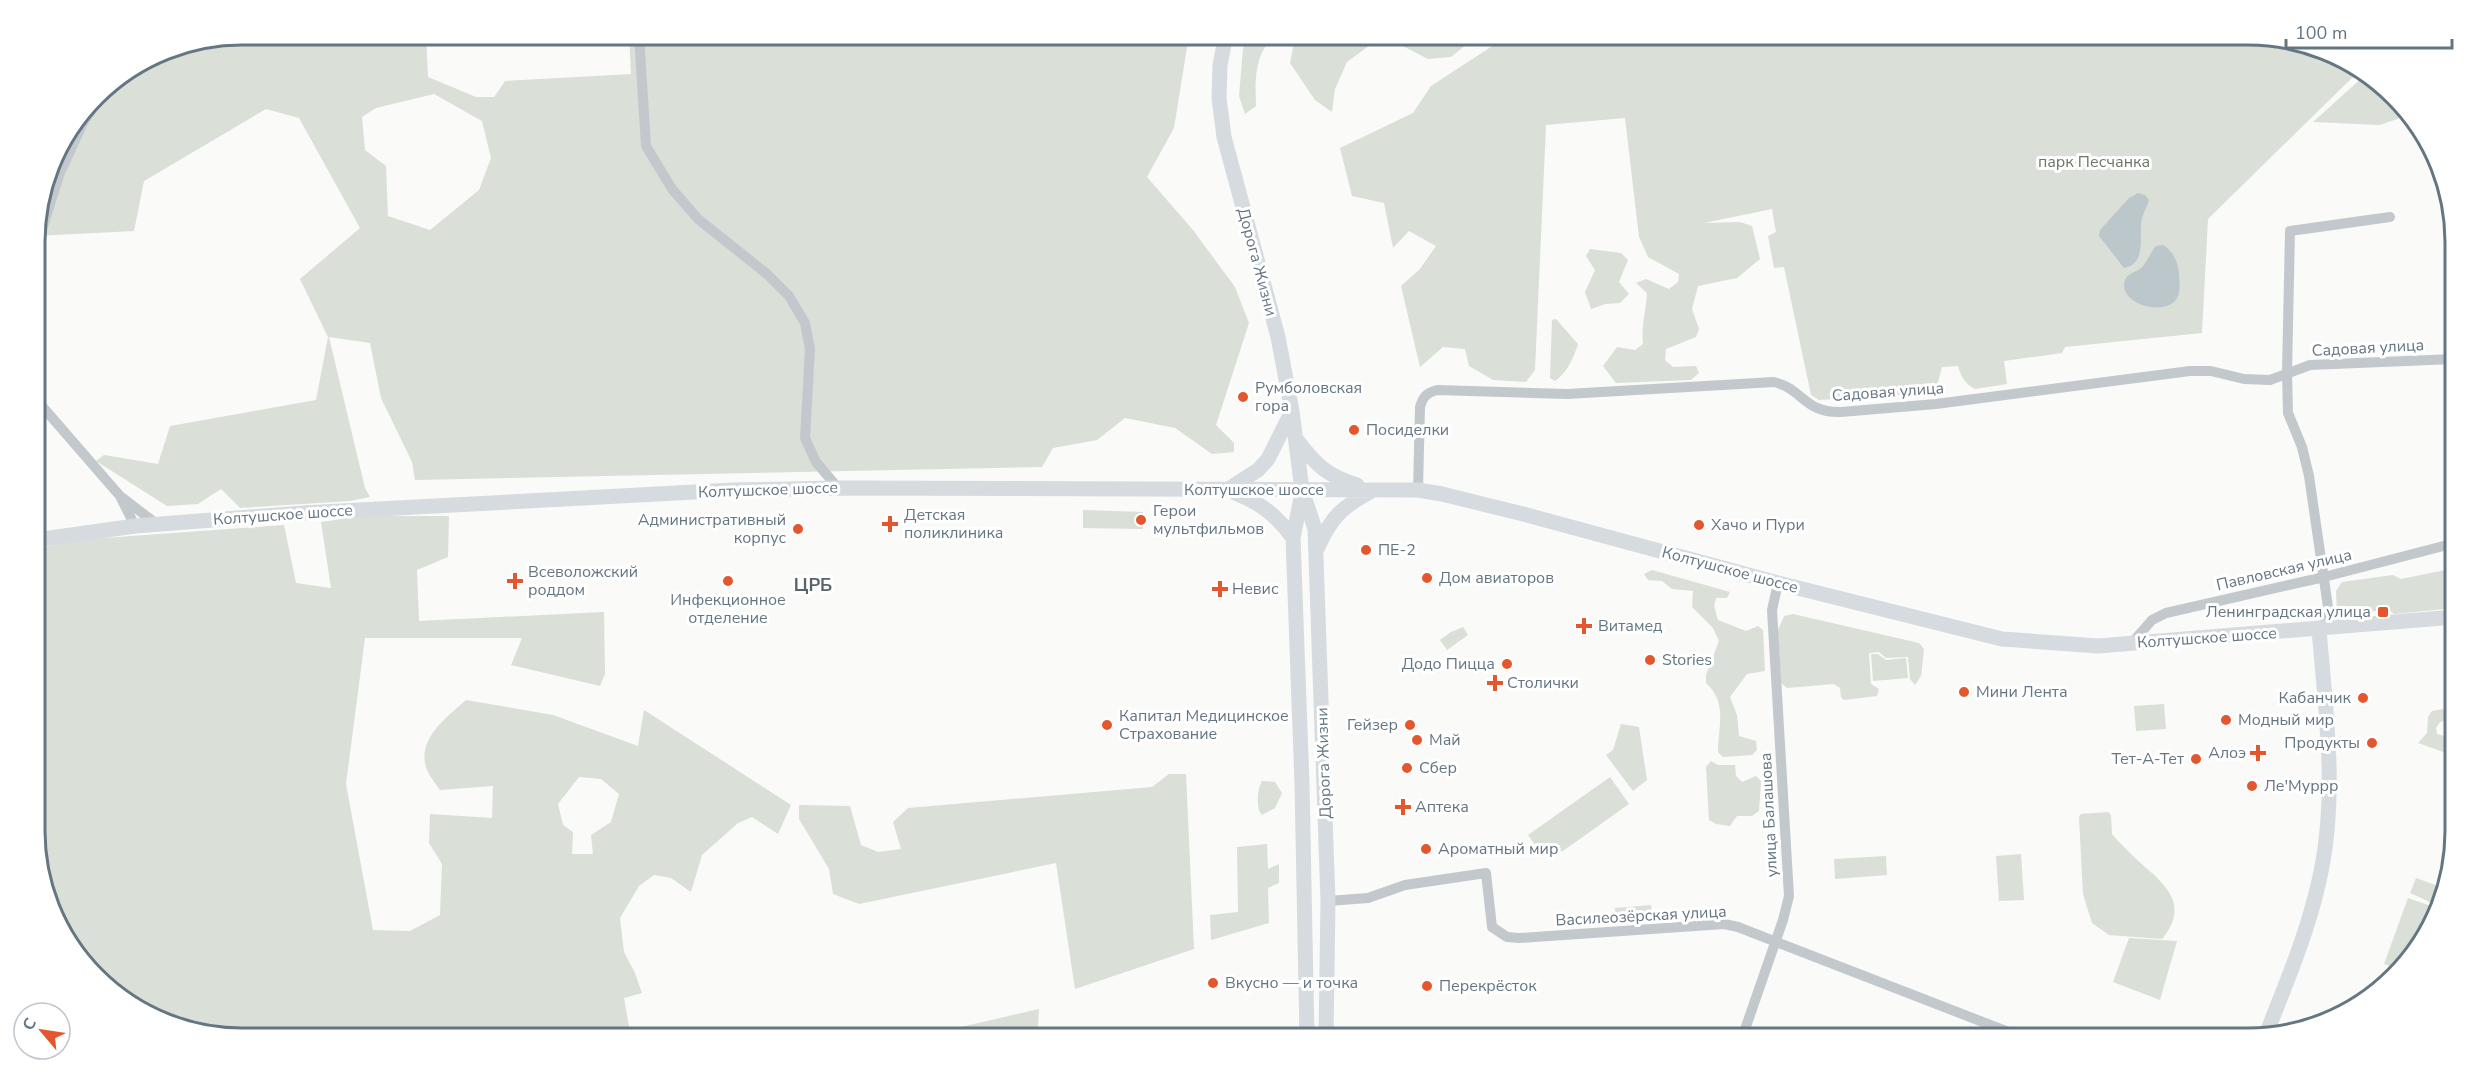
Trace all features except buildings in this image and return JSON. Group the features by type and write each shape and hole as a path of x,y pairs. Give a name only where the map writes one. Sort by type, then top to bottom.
{"main road":[{"name":"Дорога Жизни","path":"1224,45 1220,65 1219,98 1224,137 1278,338 1292,411 1302,490 1315,529 1317,548 1328,901 1326,1028"},
{"path":"1227,490 1258,470 1269,459 1292,411"},
{"path":"1295,438 1314,463 1326,472 1341,480 1375,489"},
{"name":"Колтушское шоссе","path":"45,539 135,526 303,513 732,490 838,488 1418,490 1523,514 1778,583 2002,639 2098,646 2319,630 2445,618"},
{"path":"1317,548 1328,525 1337,513 1349,503 1375,489"},
{"path":"1227,490 1266,508 1293,538"},
{"name":"Дорога Жизни","path":"1302,490 1293,538 1302,773 1307,1028"},
{"path":"2269,1027 2303,940 2319,880 2327,830 2329,759 2319,630"}],"street":[{"path":"640,45 646,146 672,189 692,212 767,274 789,296 805,323 810,349 806,438 816,462 838,488"},
{"path":"49,207 60,172 79,132"},
{"path":"2319,630 2328,617 2324,577 2302,447 2288,412 2290,231 2390,217"},
{"name":"Садовая улица","path":"1418,490 1420,407 1423,398 1428,393 1437,390 1567,394 1774,382 1789,388 1810,406 1828,412 1841,412 1956,402 2190,371 2211,371 2244,379 2270,380 2310,365 2445,359"},
{"path":"45,410 120,496 158,525"},
{"path":"120,496 135,526"},
{"name":"Павловская улица","path":"2131,644 2152,620 2166,612 2324,577 2445,546"},
{"name":"улица Балашова","path":"1745,1028 1789,896 1772,610 1778,583"},
{"name":"Василеозёрская улица","path":"1328,901 1368,898 1405,885 1486,873 1492,927 1507,937 1724,924 1776,940 1999,1028"}],"green space":[{"path":"242,45 426,45 428,77 476,97 494,97 505,81 631,74 630,45 1187,45 1174,128 1147,177 1193,230 1235,287 1249,323 1216,425 1234,443 1234,452 1212,454 1175,428 1125,418 1097,440 1053,448 1042,467 415,480 412,462 381,398 370,343 329,337 365,488 370,497 350,501 240,508 221,489 198,504 167,506 96,461 104,455 158,464 170,426 316,400 328,337 300,279 360,228 299,118 266,109 144,181 134,231 45,235 52,191 60,166 71,143 86,122 112,94 143,71 178,55 203,49","holes":["434,94 482,121 491,158 479,190 430,230 388,216 386,166 365,150 362,117 376,108"]},
{"path":"1244,45 1267,45 1260,57 1256,76 1256,106 1245,114 1239,96"},
{"path":"1294,45 1370,45 1347,62 1335,89 1332,112 1315,100 1290,63"},
{"path":"1401,45 1466,45 1451,57 1428,59"},
{"name":"парк Песчанка","path":"1494,45 2248,45 2299,52 2324,60 2354,76 2208,219 2202,333 2065,347 2062,353 2004,361 2007,384 1975,389 1964,379 1958,366 1942,367 1938,382 1931,393 1819,400 1811,395 1784,267 1774,268 1768,236 1776,232 1772,209 1704,223 1740,222 1752,226 1760,259 1737,278 1698,286 1692,309 1699,329 1696,337 1666,349 1665,360 1673,367 1696,366 1699,373 1691,380 1616,383 1603,366 1617,347 1635,350 1643,344 1647,293 1636,283 1646,279 1669,289 1678,282 1679,274 1648,257 1639,237 1625,118 1546,125 1535,370 1526,382 1493,380 1469,366 1465,349 1443,347 1420,367 1401,286 1420,269 1436,246 1409,231 1393,248 1384,203 1352,196 1340,148 1413,113 1431,86"},
{"path":"2360,80 2387,103 2400,118 2380,125 2313,122"},
{"path":"1590,249 1621,253 1628,260 1619,282 1629,294 1620,303 1605,304 1591,309 1585,292 1595,270 1586,256"},
{"path":"1556,319 1578,344 1570,364 1555,381 1550,378 1552,320"},
{"path":"1083,510 1143,512 1143,529 1083,528"},
{"path":"363,516 449,516 448,557 417,570 419,621 604,612 605,674 600,686 511,665 522,638 365,638 346,784 373,930 410,931 440,915 442,864 429,843 430,814 492,818 493,786 440,790 428,773 424,759 425,749 435,730 466,700 553,715 638,746 644,710 791,805 778,834 752,817 738,823 702,855 691,892 671,878 654,875 639,886 620,918 624,952 642,993 624,998 629,1028 242,1028 203,1024 178,1018 143,1002 103,970 71,930 52,882 45,831 45,547 76,540 284,525 296,583 331,588 321,522","holes":["579,777 601,779 619,794 611,822 591,835 593,854 572,854 573,832 563,825 558,804"]},
{"path":"1652,570 1730,592 1727,598 1716,598 1714,606 1718,620 1746,631 1758,626 1763,630 1765,671 1747,674 1730,697 1737,715 1739,736 1756,741 1757,750 1752,755 1723,757 1718,752 1719,707 1713,691 1706,683 1706,675 1719,641 1713,628 1692,607 1693,591 1672,589 1662,581 1648,580 1644,574"},
{"path":"2445,570 2445,609 2394,614 2388,609 2340,617 2337,614 2336,591 2342,582 2393,575 2401,579"},
{"path":"1793,614 1919,643 1924,649 1921,676 1915,685 1910,679 1908,657 1886,658 1879,652 1869,653 1871,684 1879,689 1877,696 1844,700 1841,697 1840,688 1834,684 1787,688 1781,683 1778,630 1784,616"},
{"path":"1463,627 1468,635 1447,650 1440,640"},
{"path":"1871,654 1878,654 1886,660 1906,658 1908,678 1873,681"},
{"path":"2164,704 2166,729 2136,731 2134,706"},
{"path":"2445,710 2445,721 2440,722 2436,728 2437,734 2445,736 2445,752 2418,743 2427,733 2428,717 2432,711"},
{"path":"1621,724 1639,727 1647,780 1633,791 1606,755 1613,750"},
{"path":"1711,761 1718,765 1735,765 1736,776 1742,782 1756,776 1761,781 1759,811 1752,816 1737,816 1730,826 1716,824 1709,820 1706,767"},
{"path":"1169,774 1186,774 1194,949 1075,989 1056,863 859,904 833,894 829,869 799,819 799,805 850,806 861,845 878,852 901,849 893,822 908,808 1152,787"},
{"path":"1610,777 1629,804 1563,851 1541,853 1528,835"},
{"path":"1262,781 1275,782 1282,793 1275,808 1262,815 1258,799"},
{"path":"2108,812 2111,815 2112,834 2169,892 2174,913 2171,925 2162,939 2109,935 2092,923 2083,894 2079,817 2081,814"},
{"path":"1267,844 1268,869 1279,864 1279,883 1268,888 1269,923 1211,940 1210,915 1238,912 1237,847"},
{"path":"2021,854 2024,900 1999,901 1996,856"},
{"path":"1886,856 1887,875 1835,879 1834,859"},
{"path":"2416,878 2437,886 2432,903 2410,893"},
{"path":"2408,898 2431,906 2419,930 2404,951 2390,966 2384,964"},
{"path":"1651,905 1652,917 1616,920 1615,908"},
{"path":"2129,938 2177,941 2160,1000 2113,982"},
{"path":"1039,1009 1038,1028 956,1028"}],"shaded area":[{"path":"2138,193 2145,195 2149,200 2142,218 2139,255 2132,265 2124,268 2099,236 2100,230 2129,198"},
{"path":"2163,245 2172,254 2177,265 2179,293 2173,303 2165,307 2145,306 2128,296 2124,289 2125,280 2142,267 2156,246"}],"place":[{"name":"Румболовская гора","path":"1243,397"},
{"name":"Посиделки","path":"1354,430"},
{"name":"Герои мультфильмов","path":"1141,520"},
{"name":"Детская поликлиника","path":"890,524"},
{"name":"Хачо и Пури","path":"1699,525"},
{"name":"Административный корпус","path":"798,529"},
{"name":"ПЕ-2","path":"1366,550"},
{"name":"Дом авиаторов","path":"1427,578"},
{"name":"Всеволожский роддом","path":"515,581"},
{"name":"Инфекционное отделение","path":"728,581"},
{"name":"Невис","path":"1220,589"},
{"name":"Ленинградская улица","path":"2383,612"},
{"name":"Витамед","path":"1584,626"},
{"name":"Stories","path":"1650,660"},
{"name":"Додо Пицца","path":"1507,664"},
{"name":"Столички","path":"1495,683"},
{"name":"Мини Лента","path":"1964,692"},
{"name":"Кабанчик","path":"2363,698"},
{"name":"Модный мир","path":"2226,720"},
{"name":"Капитал Медицинское Страхование","path":"1107,725"},
{"name":"Гейзер","path":"1410,725"},
{"name":"Май","path":"1417,740"},
{"name":"Продукты","path":"2372,743"},
{"name":"Алоэ","path":"2258,753"},
{"name":"Тет-А-Тет","path":"2196,759"},
{"name":"Сбер","path":"1407,768"},
{"name":"Ле'Муррр","path":"2252,786"},
{"name":"Аптека","path":"1403,807"},
{"name":"Ароматный мир","path":"1426,849"},
{"name":"Вкусно — и точка","path":"1213,983"},
{"name":"Перекрёсток","path":"1427,986"}],"district":[{"name":"ЦРБ","path":"813,585"}]}
